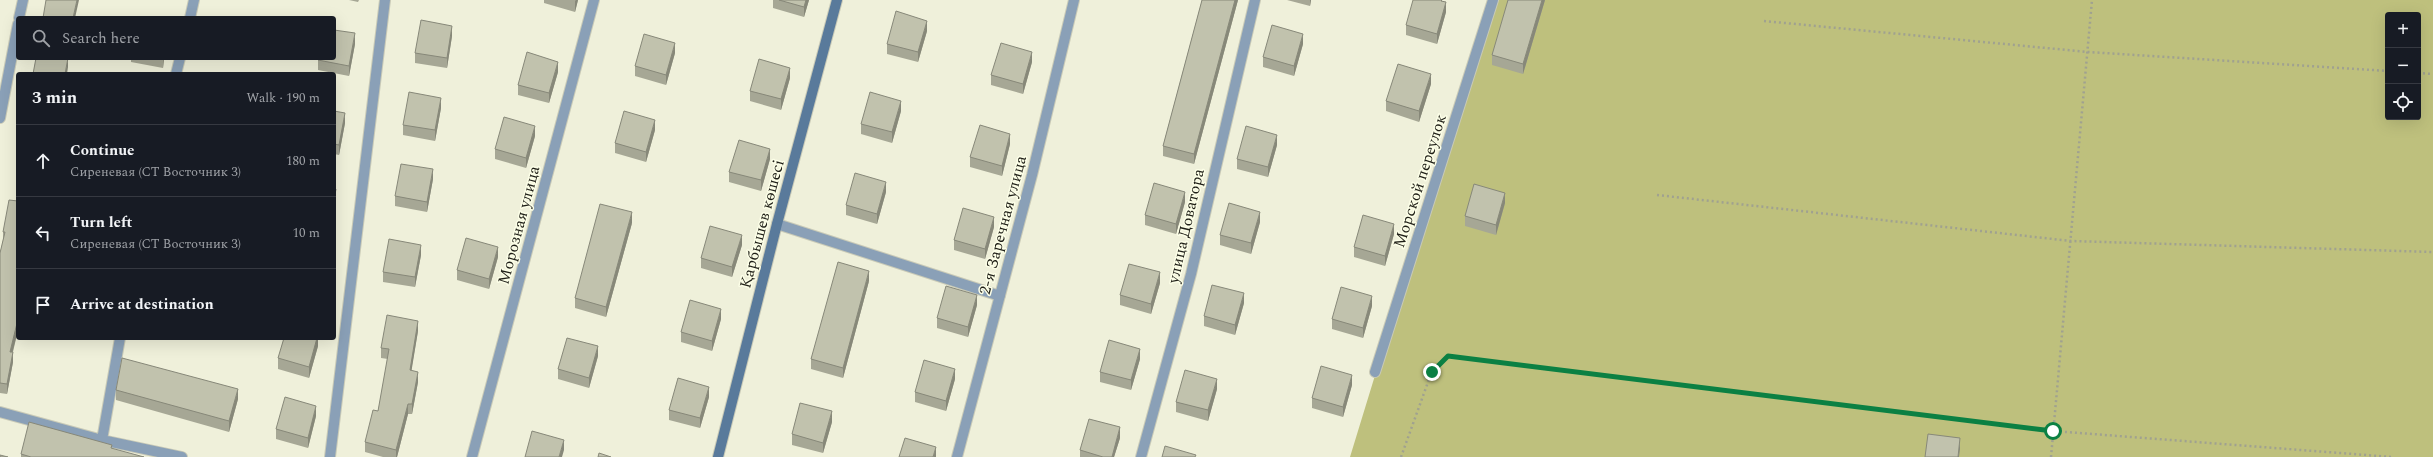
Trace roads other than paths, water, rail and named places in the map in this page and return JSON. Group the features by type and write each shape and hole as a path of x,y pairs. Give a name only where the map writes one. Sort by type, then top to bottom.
{"main road":[{"name":"Қарбышев көшесі","path":"718,457 777,224 837,0"}],"street":[{"path":"19,16 23,0"},
{"path":"190,16 194,0"},
{"path":"330,457 385,0"},
{"name":"Морозная улица","path":"472,457 594,0"},
{"name":"2-я Заречная улица","path":"957,457 1032,175 1074,0"},
{"name":"улица Доватора","path":"1141,457 1191,274 1255,0"},
{"name":"Морской переулок","path":"1375,372 1493,0"},
{"path":"0,118 16,34"},
{"path":"176,72 180,60"},
{"path":"777,224 1000,296"},
{"path":"102,440 120,340"},
{"path":"0,412 102,440 182,457"}]}
